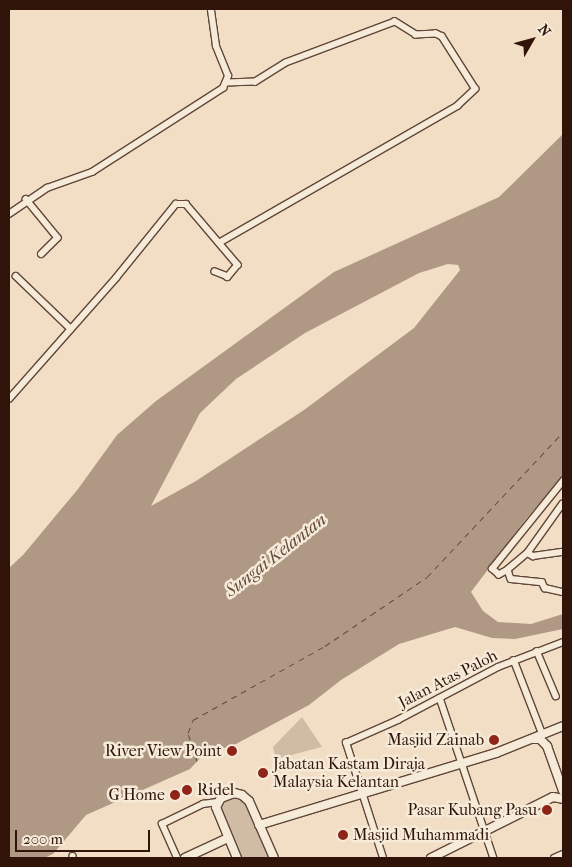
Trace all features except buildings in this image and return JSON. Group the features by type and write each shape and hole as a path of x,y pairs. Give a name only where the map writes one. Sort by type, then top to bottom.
{"main road":[{"path":"259,825 461,764 533,739 561,727"},
{"path":"547,746 550,736 561,727"},
{"path":"533,739 540,740 547,746 563,790"},
{"path":"431,858 445,855 484,832 553,798 559,790 560,780"},
{"path":"237,858 214,803 229,794 242,794 249,801 274,858"},
{"path":"553,798 563,799"},
{"path":"186,858 228,838"}],"street":[{"path":"211,9 216,46 227,83"},
{"path":"9,214 26,199 47,188 92,172 218,93 227,83 256,82 287,63 395,22 416,35 436,34 442,37 475,89 457,106 369,159 219,244"},
{"path":"26,199 58,238 42,254"},
{"path":"9,399 71,329 176,204 186,204 238,267 227,278 215,272"},
{"path":"16,276 71,329"},
{"path":"563,481 492,569 499,575 528,553 563,505"},
{"path":"528,553 533,556 563,552"},
{"path":"508,570 514,581 542,582 545,588 563,592"},
{"name":"Jalan Atas Paloh","path":"364,793 346,743 514,660 563,642"},
{"path":"537,651 556,696"},
{"path":"514,660 543,735"},
{"path":"440,698 494,858"},
{"path":"364,793 383,858"},
{"path":"177,858 162,824 214,803"},
{"path":"554,858 563,854"}],"shaded area":[{"path":"302,717 322,747 276,759 273,747"},
{"path":"237,797 245,803 269,858 241,858 221,809 226,801"}],"water":[{"name":"Sungai Kelantan","path":"563,134 563,476 526,519 471,592 483,611 498,622 531,624 563,614 563,629 515,639 492,638 455,627 399,644 341,680 309,705 236,744 208,755 206,752 190,769 86,815 53,854 44,858 9,858 9,568 23,555 78,489 117,435 156,401 334,272 499,197","holes":["448,264 458,265 460,270 414,328 304,410 196,481 151,506 200,413 236,379 305,333 419,273"]}],"pier":[{"path":"227,747 228,749 209,758 204,756 197,764 202,754 206,752 208,755"}],"ferry route":[{"path":"197,761 188,733 193,720 325,646 427,577 563,432"}],"place":[{"name":"Masjid Zainab","path":"494,740"},
{"name":"River View Point","path":"232,751"},
{"name":"Jabatan Kastam Diraja Malaysia Kelantan","path":"263,773"},
{"name":"Ridel","path":"187,790"},
{"name":"G Home","path":"175,795"},
{"name":"Pasar Kubang Pasu","path":"547,810"},
{"name":"Masjid Muhammadi","path":"343,835"}]}
